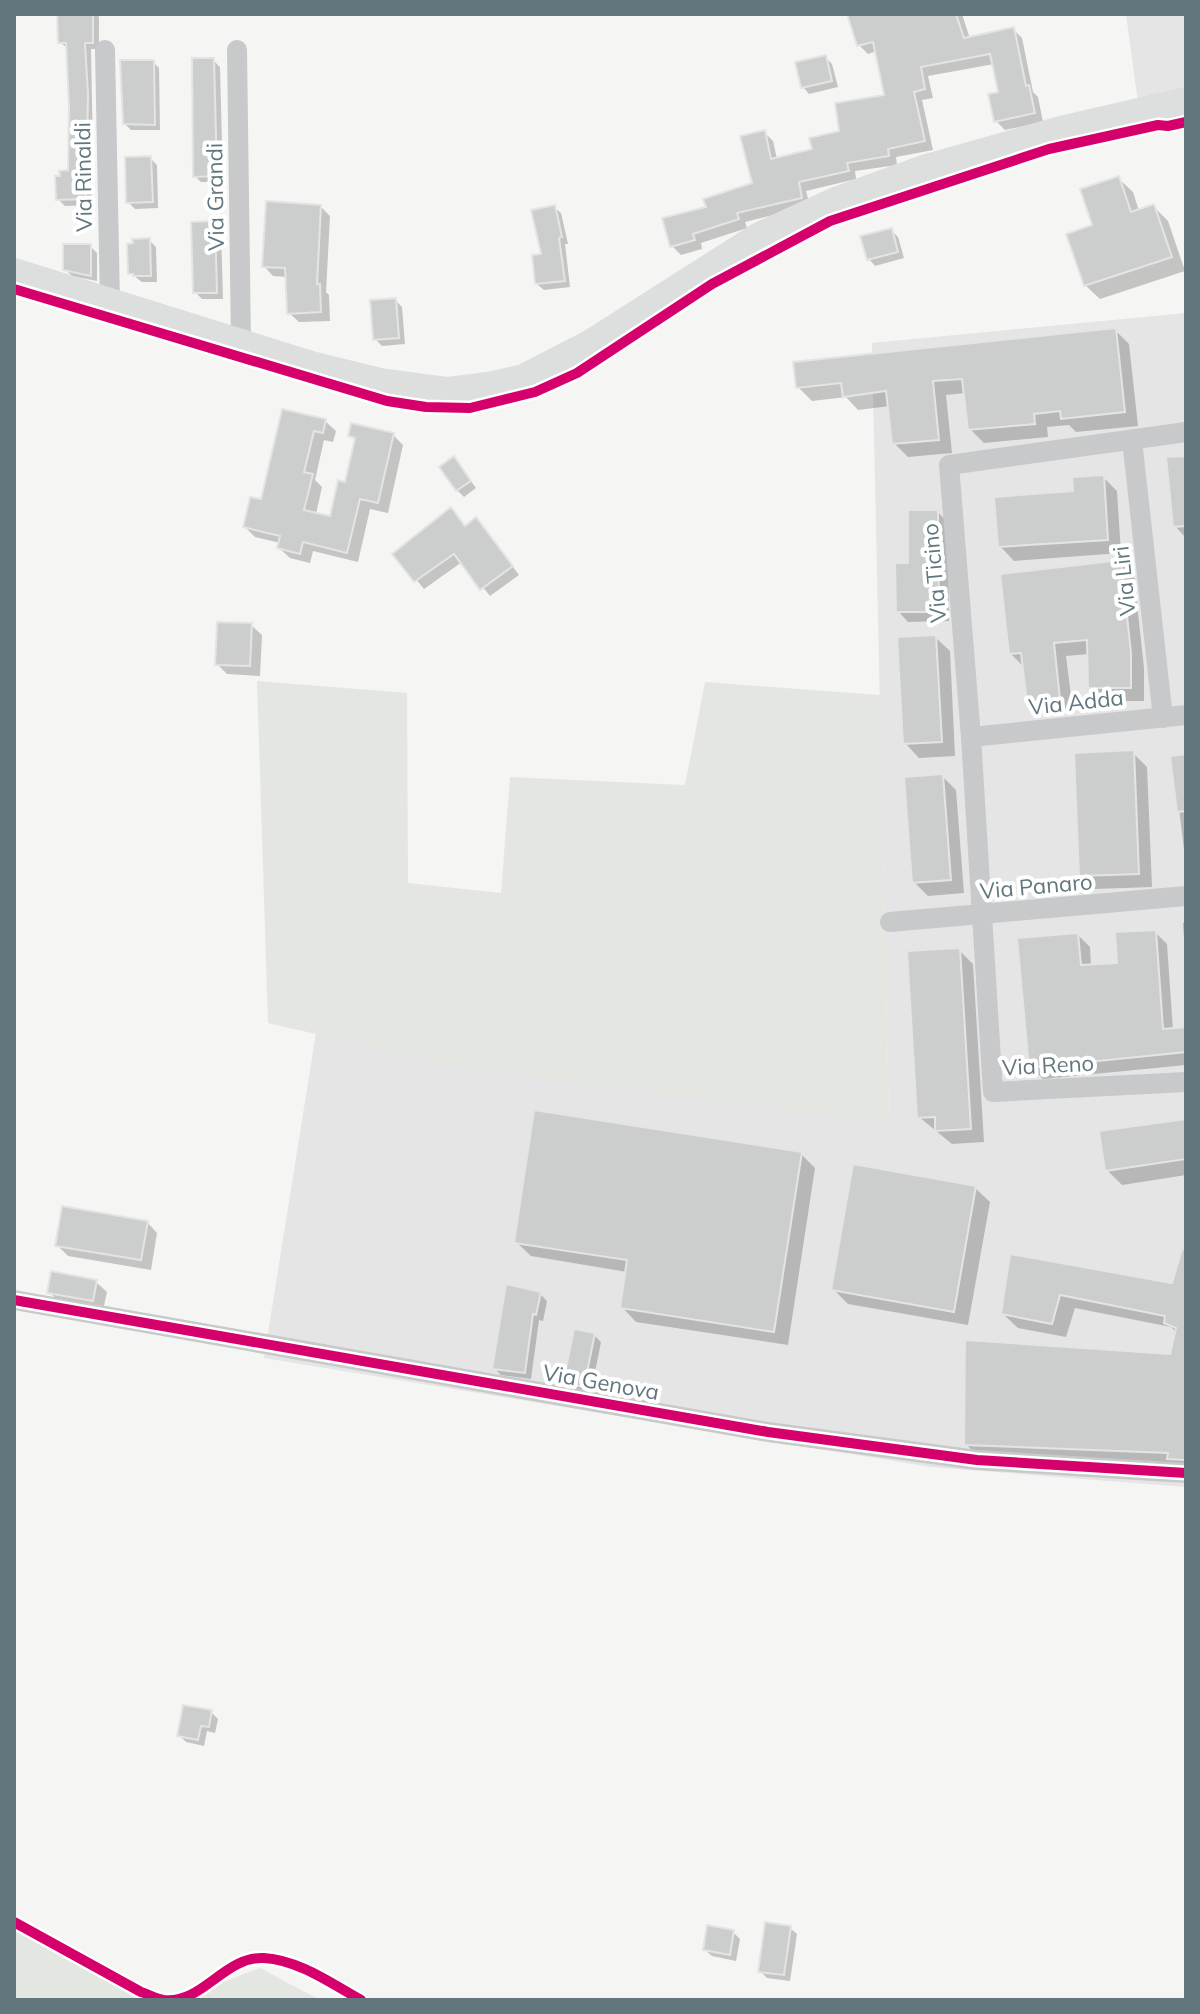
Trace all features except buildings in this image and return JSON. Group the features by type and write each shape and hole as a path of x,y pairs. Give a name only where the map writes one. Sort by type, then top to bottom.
{"main road":[{"path":"14,274 311,367 380,384 448,393 524,380 592,345 760,238 836,203 924,171 1065,131 1186,103"}],"street":[{"name":"Via Rinaldi","path":"105,50 110,303"},
{"name":"Via Grandi","path":"237,50 241,344"},
{"name":"Via Ticino","path":"982,916 949,465 1186,432"},
{"name":"Via Liri","path":"1132,440 1163,718"},
{"name":"Via Adda","path":"971,737 1186,715"},
{"name":"Via Panaro","path":"890,922 1186,896"},
{"name":"Via Reno","path":"982,916 993,1092 1186,1082"},
{"name":"Via Genova","path":"14,1300 783,1434 977,1460 1186,1473"}],"shaded area":[{"path":"1126,14 1186,14 1186,112 1140,117"},
{"path":"1186,313 1186,1487 931,1467 264,1358 316,1033 460,1067 889,1122 872,343"},
{"path":"257,681 407,693 408,883 501,893 510,777 685,785 705,682 880,695 889,1122 460,1067 268,1023"},
{"path":"14,1927 141,2000 14,2000"},
{"path":"260,1968 320,2000 175,2000"}],"cycle path":[{"path":"14,289 387,401 426,407 470,408 535,392 577,373 712,284 830,221 1049,149 1158,125 1186,122"},
{"path":"14,1300 768,1432 977,1460 1186,1473"},
{"path":"14,1922 141,1992 161,1999 190,1995 237,1964 264,1958 302,1968 361,2000"}]}
